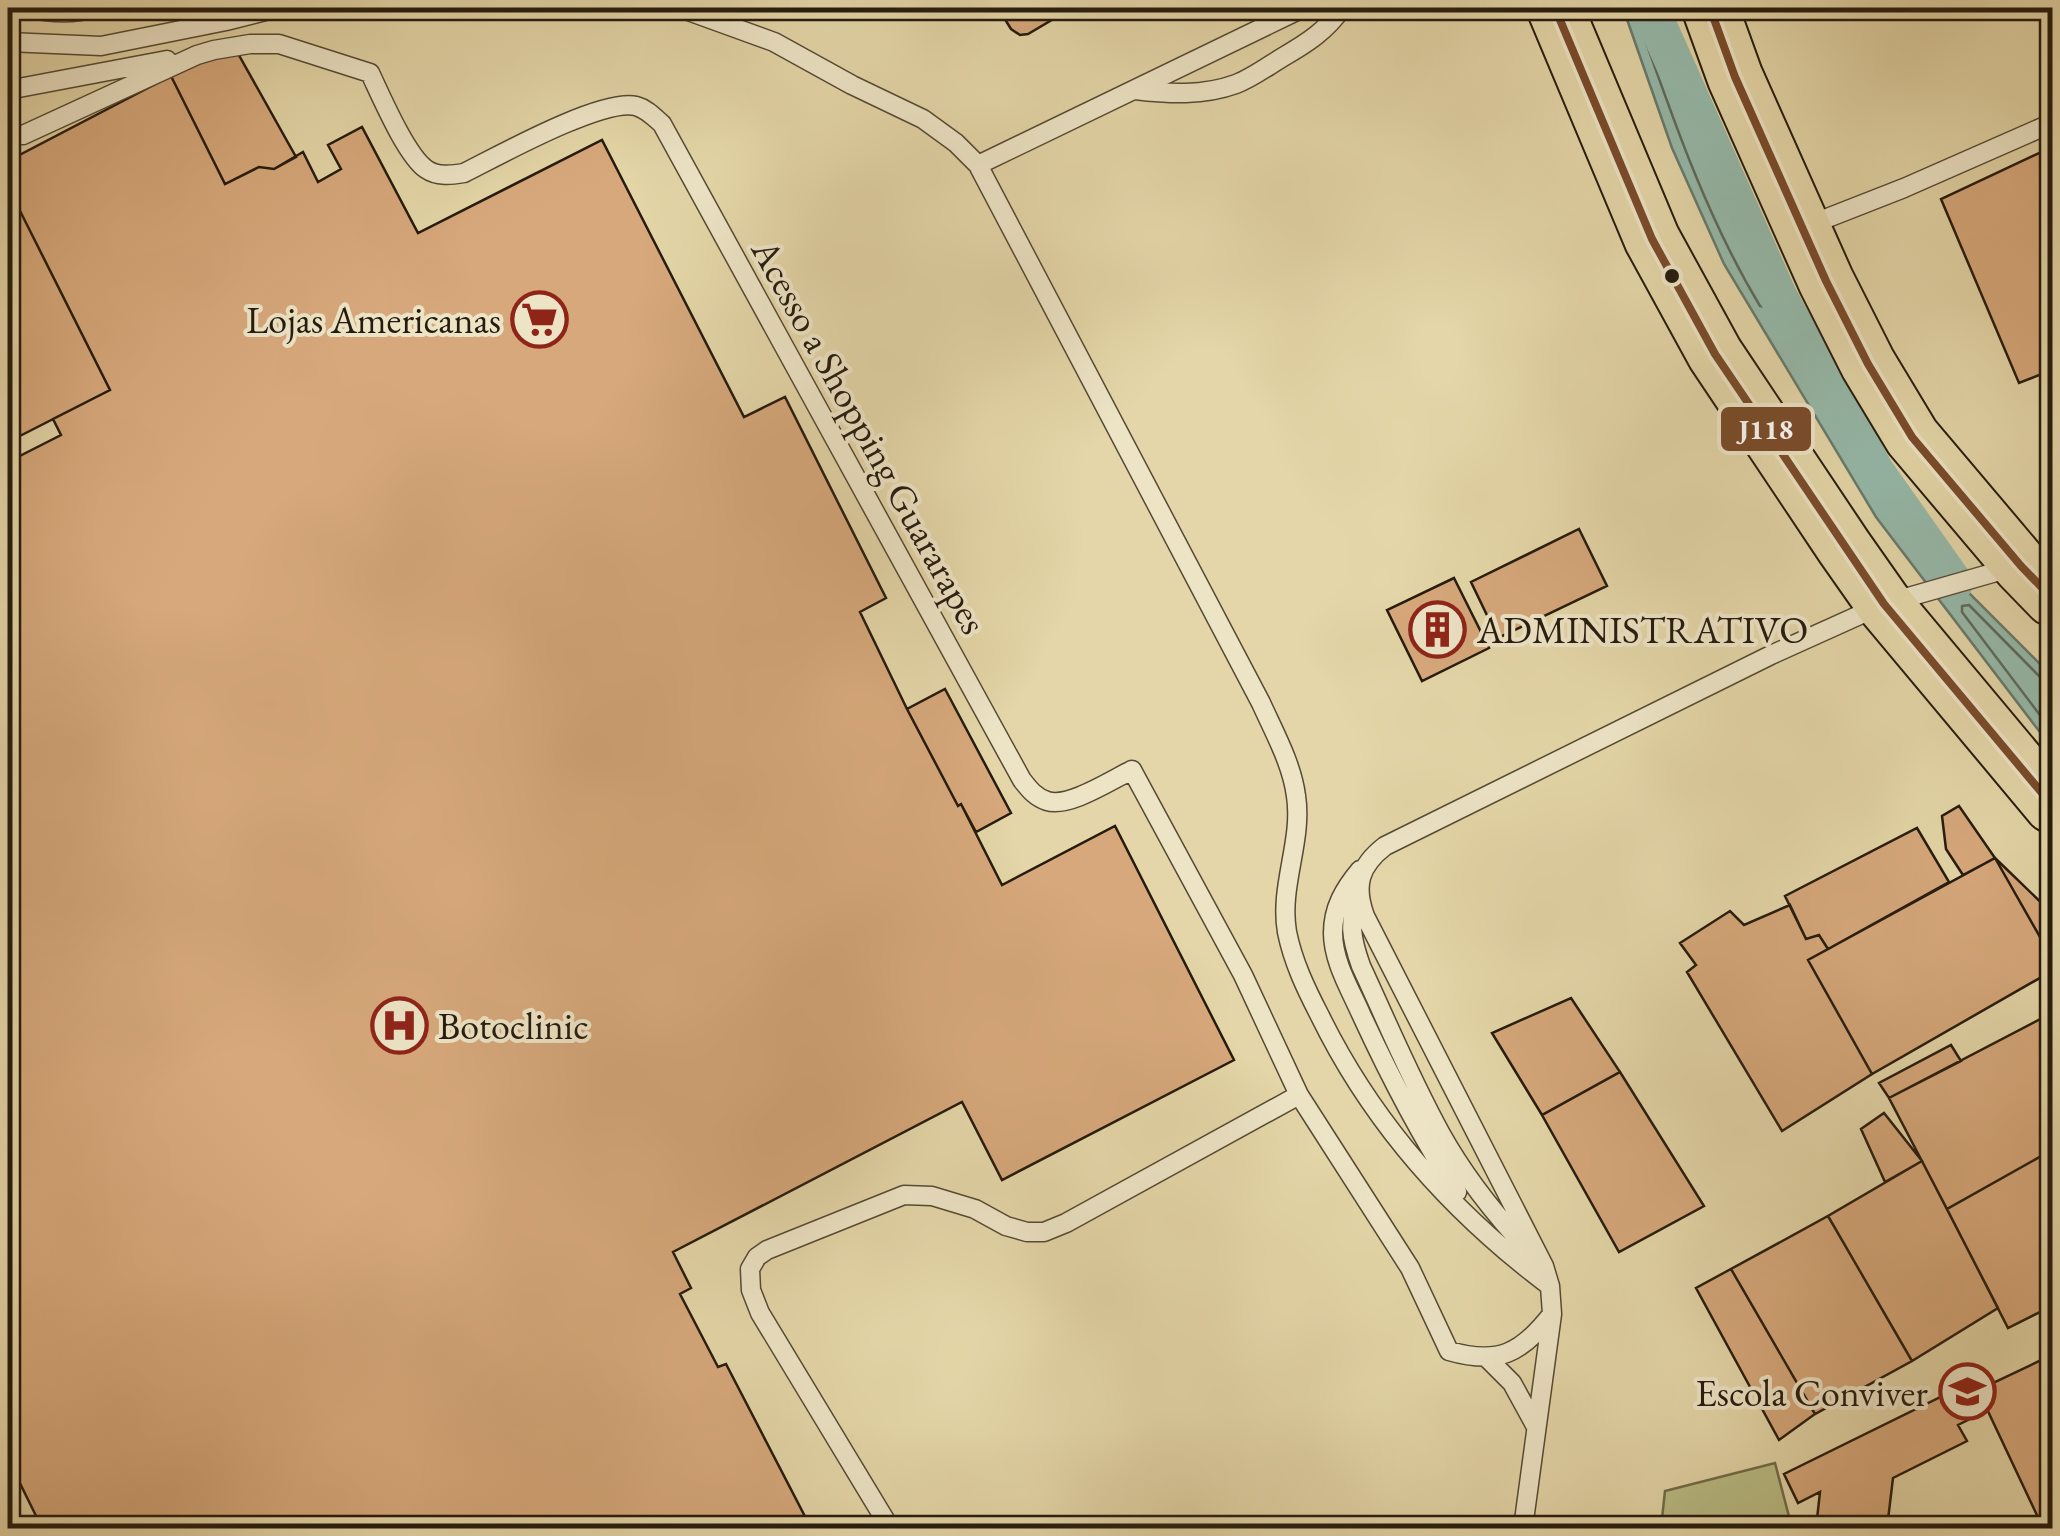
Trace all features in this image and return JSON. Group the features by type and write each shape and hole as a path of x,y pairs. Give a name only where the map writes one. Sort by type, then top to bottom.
{"main road":[{"path":"1555,8 1652,239 1715,354 1884,604 2052,806"},
{"path":"1710,8 1735,77 1802,228 1868,364 1912,436 2020,579"}],"lane":[{"path":"29,8 52,12 95,8"},
{"path":"9,42 101,46 277,8"},
{"path":"680,8 774,42 923,118 978,165 1253,688 1286,761 1296,796 1296,826 1286,882 1286,929 1300,976 1338,1054 1399,1144 1478,1226 1550,1286"},
{"path":"978,165 1303,8"},
{"path":"1136,90 1175,94 1237,83 1316,38 1342,8"},
{"name":"Acesso a Shopping Guararapes","path":"197,54 250,44 279,44 370,73 404,141 426,170 447,176 464,173 586,116 618,106 648,111 662,124 1022,780 1034,794 1050,802 1067,801 1132,770 1243,976 1299,1095 1410,1268 1449,1351 1487,1358 1512,1382 1535,1425"},
{"path":"8,90 197,54"},
{"path":"23,135 197,54"},
{"path":"1802,228 2052,123"},
{"path":"1478,1226 1435,1158 1373,1041 1344,976 1333,938 1336,906 1350,881 1385,846 1771,655 1884,604 2020,579"},
{"path":"1369,859 1351,922 1360,966 1442,1135 1488,1205 1544,1266"},
{"path":"1357,894 1544,1266 1550,1286 1552,1314 1522,1528"},
{"path":"890,1528 760,1313 751,1290 750,1270 758,1258 780,1243 904,1195 932,1196 976,1209 1006,1226 1044,1232 1299,1095"},
{"path":"1487,1358 1506,1354 1528,1340 1552,1314"}],"green space":[{"path":"1775,1463 1792,1528 1661,1528 1665,1491"}],"water":[{"path":"1623,8 1655,8 1778,296 1875,472 1934,558 2052,676 2052,748 1876,517 1724,264 1672,148"}],"building":[{"path":"998,8 1072,8 1020,35 1011,29"},
{"path":"231,41 296,157 274,169 259,167 225,184 171,76"},
{"path":"171,76 225,184 259,167 274,169 303,152 318,182 341,169 328,145 362,127 418,233 602,140 744,417 785,397 886,598 860,612 907,709 1002,885 1115,826 1234,1060 1002,1180 962,1102 673,1252 691,1288 680,1294 718,1367 726,1364 811,1528 42,1528 8,1459 8,1291 16,1287 8,1271 8,462 61,435 53,419 110,390 8,187 8,161"},
{"path":"2052,147 2052,370 2019,383 1941,199"},
{"path":"8,187 110,390 8,442"},
{"path":"1579,529 1607,586 1498,638 1471,582"},
{"name":"ADMINISTRATIVO","path":"1454,578 1489,648 1422,681 1387,610"},
{"path":"945,689 1011,813 976,832 907,709"},
{"path":"1959,806 1995,858 1963,875 1946,849 1942,816"},
{"path":"1917,828 1949,882 1828,949 1819,935 1806,939 1785,896"},
{"path":"1995,858 2052,958 2052,971 1872,1074 1808,960"},
{"path":"1995,858 2052,913 2052,958"},
{"path":"1790,905 1806,939 1819,935 1828,949 1808,960 1872,1074 1782,1131 1687,972 1696,965 1680,943 1730,911 1744,925"},
{"path":"1571,998 1620,1072 1542,1115 1492,1033"},
{"path":"2052,1013 2052,1150 1947,1209 1889,1098"},
{"path":"1951,1045 1961,1061 1889,1098 1879,1083"},
{"path":"1620,1072 1704,1206 1619,1252 1542,1115"},
{"path":"1884,1113 1922,1161 1885,1182 1861,1129"},
{"path":"2052,1150 2052,1306 2008,1328 1947,1209"},
{"path":"1922,1161 1998,1308 1912,1361 1828,1216"},
{"path":"1828,1216 1912,1361 1815,1414 1731,1269"},
{"path":"1731,1269 1815,1414 1779,1440 1696,1288"},
{"path":"2052,1355 2052,1528 2043,1528 1978,1390"},
{"path":"1967,1384 1982,1413 1958,1425 1967,1441 1893,1478 1887,1528 1816,1528 1820,1492 1798,1503 1784,1474"}],"waterway":[{"path":"1650,8 1778,296 1875,471 1954,583"}],"transit line":[{"name":"J118","path":"1555,8 1652,239 1715,354 1884,604 2052,805"},
{"name":"J118","path":"1710,8 1735,77 1826,281 1868,364 1912,437 2052,598"}],"place":[{"name":"Lojas Americanas","path":"540,319"},
{"name":"ADMINISTRATIVO","path":"1438,629"},
{"name":"Botoclinic","path":"399,1025"},
{"name":"Escola Conviver","path":"1967,1392"}]}
